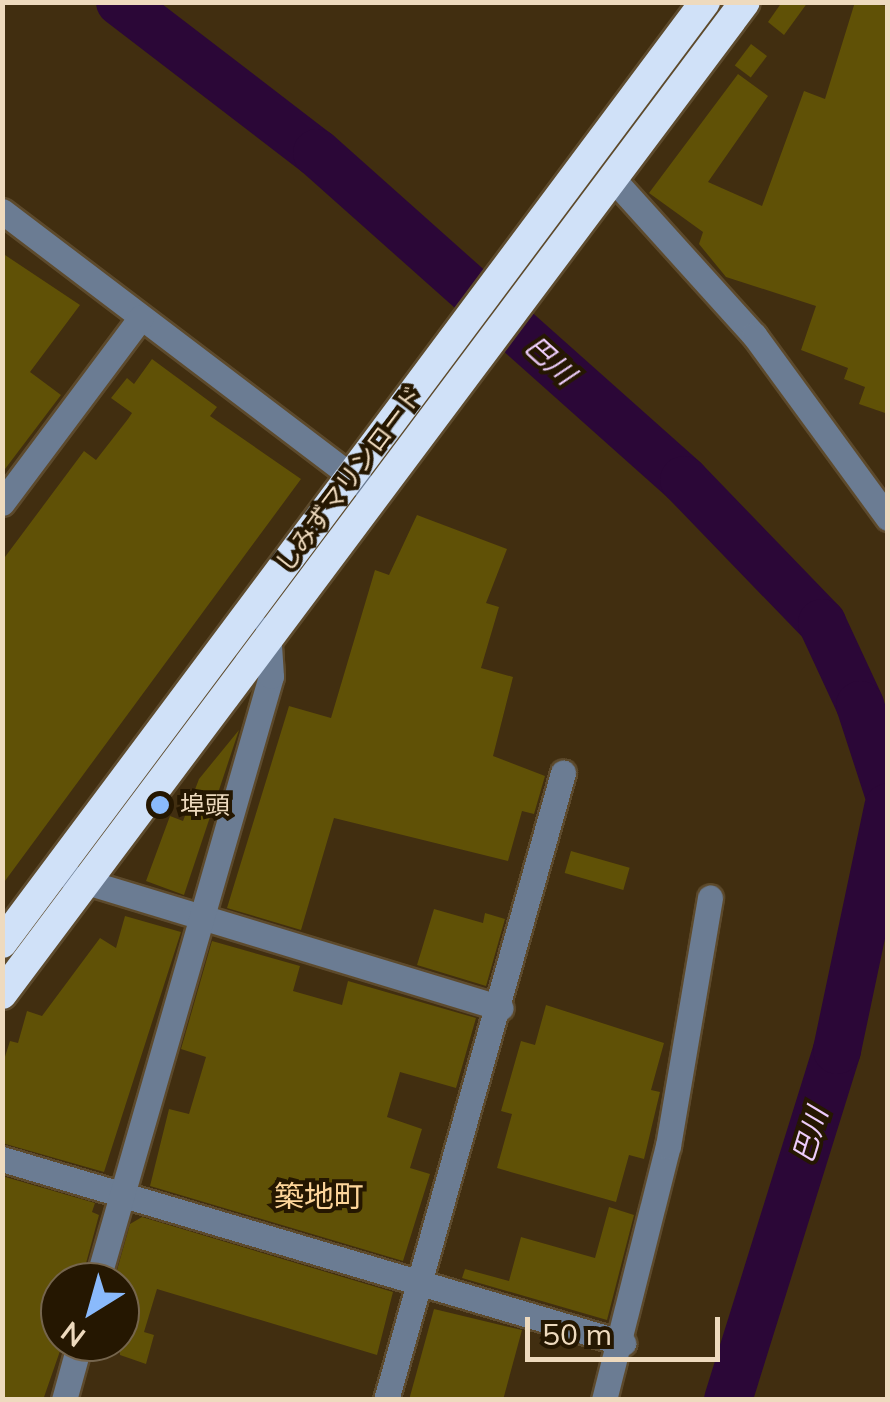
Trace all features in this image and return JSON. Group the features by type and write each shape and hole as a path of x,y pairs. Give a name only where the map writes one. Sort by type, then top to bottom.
{"highway":[{"name":"しみずマリンロード","path":"2,994 86,882 261,624 577,201 705,2"},
{"name":"しみずマリンロード","path":"577,201 612,178 745,2"},
{"name":"しみずマリンロード","path":"4,937 261,624"}],"street":[{"path":"612,178 754,335 888,518"},
{"path":"2,211 141,317 372,475"},
{"path":"2,503 141,317"},
{"path":"102,1262 271,676 261,624"},
{"path":"386,1400 500,1008 563,773"},
{"path":"56,872 500,1008"},
{"path":"604,1400 623,1342 668,1146 710,898"},
{"path":"2,1159 120,1198 623,1342"},
{"path":"64,1400 74,1362"}],"building":[{"path":"782,2 808,2 784,35 768,22"},
{"path":"855,2 888,6 888,414 859,404 865,387 844,379 848,368 801,350 816,306 726,277 699,244 703,232 649,193 738,74 768,96 708,182 762,206 804,91 825,99"},
{"path":"751,44 767,56 751,78 735,66"},
{"path":"2,253 80,305 30,372 61,395 2,473"},
{"path":"152,359 217,407 210,416 301,479 2,885 2,561 84,451 96,460 128,419 132,413 111,398 127,378 134,384"},
{"path":"417,515 507,549 486,603 499,607 481,668 513,677 493,756 545,776 534,814 522,811 508,861 334,818 301,930 227,908 289,706 331,718 375,570 389,575"},
{"path":"239,730 184,895 146,881 170,816 183,821 199,779"},
{"path":"571,851 630,868 623,890 565,873"},
{"path":"434,909 483,923 485,913 505,919 486,986 417,965"},
{"path":"125,916 181,932 104,1172 2,1143 2,1066 10,1041 18,1043 27,1011 42,1016 100,938 116,948"},
{"path":"212,941 300,966 293,991 342,1005 348,981 476,1018 456,1088 400,1072 387,1117 422,1129 410,1168 430,1174 403,1261 150,1186 169,1109 189,1114 206,1057 181,1049"},
{"path":"546,1005 664,1043 651,1090 660,1092 644,1159 629,1155 616,1202 497,1168 512,1114 501,1111 521,1041 535,1045"},
{"path":"2,1176 95,1203 92,1212 99,1215 86,1262 40,1262 40,1362 56,1362 43,1400 2,1400"},
{"path":"609,1207 634,1215 607,1320 462,1278 465,1269 509,1281 521,1237 595,1258"},
{"path":"142,1217 393,1292 377,1355 157,1289 144,1332 154,1335 146,1364 140,1362 140,1262 119,1262 130,1224"},
{"path":"434,1309 522,1330 503,1400 409,1400"}],"waterway":[{"name":"巴川","path":"120,2 317,153 684,480 822,623 860,705 888,791"},
{"name":"巴川","path":"728,1400 837,1050 888,807"}],"place":[{"name":"埠頭","path":"160,805"}],"district":[{"name":"築地町","path":"319,1196"}]}
